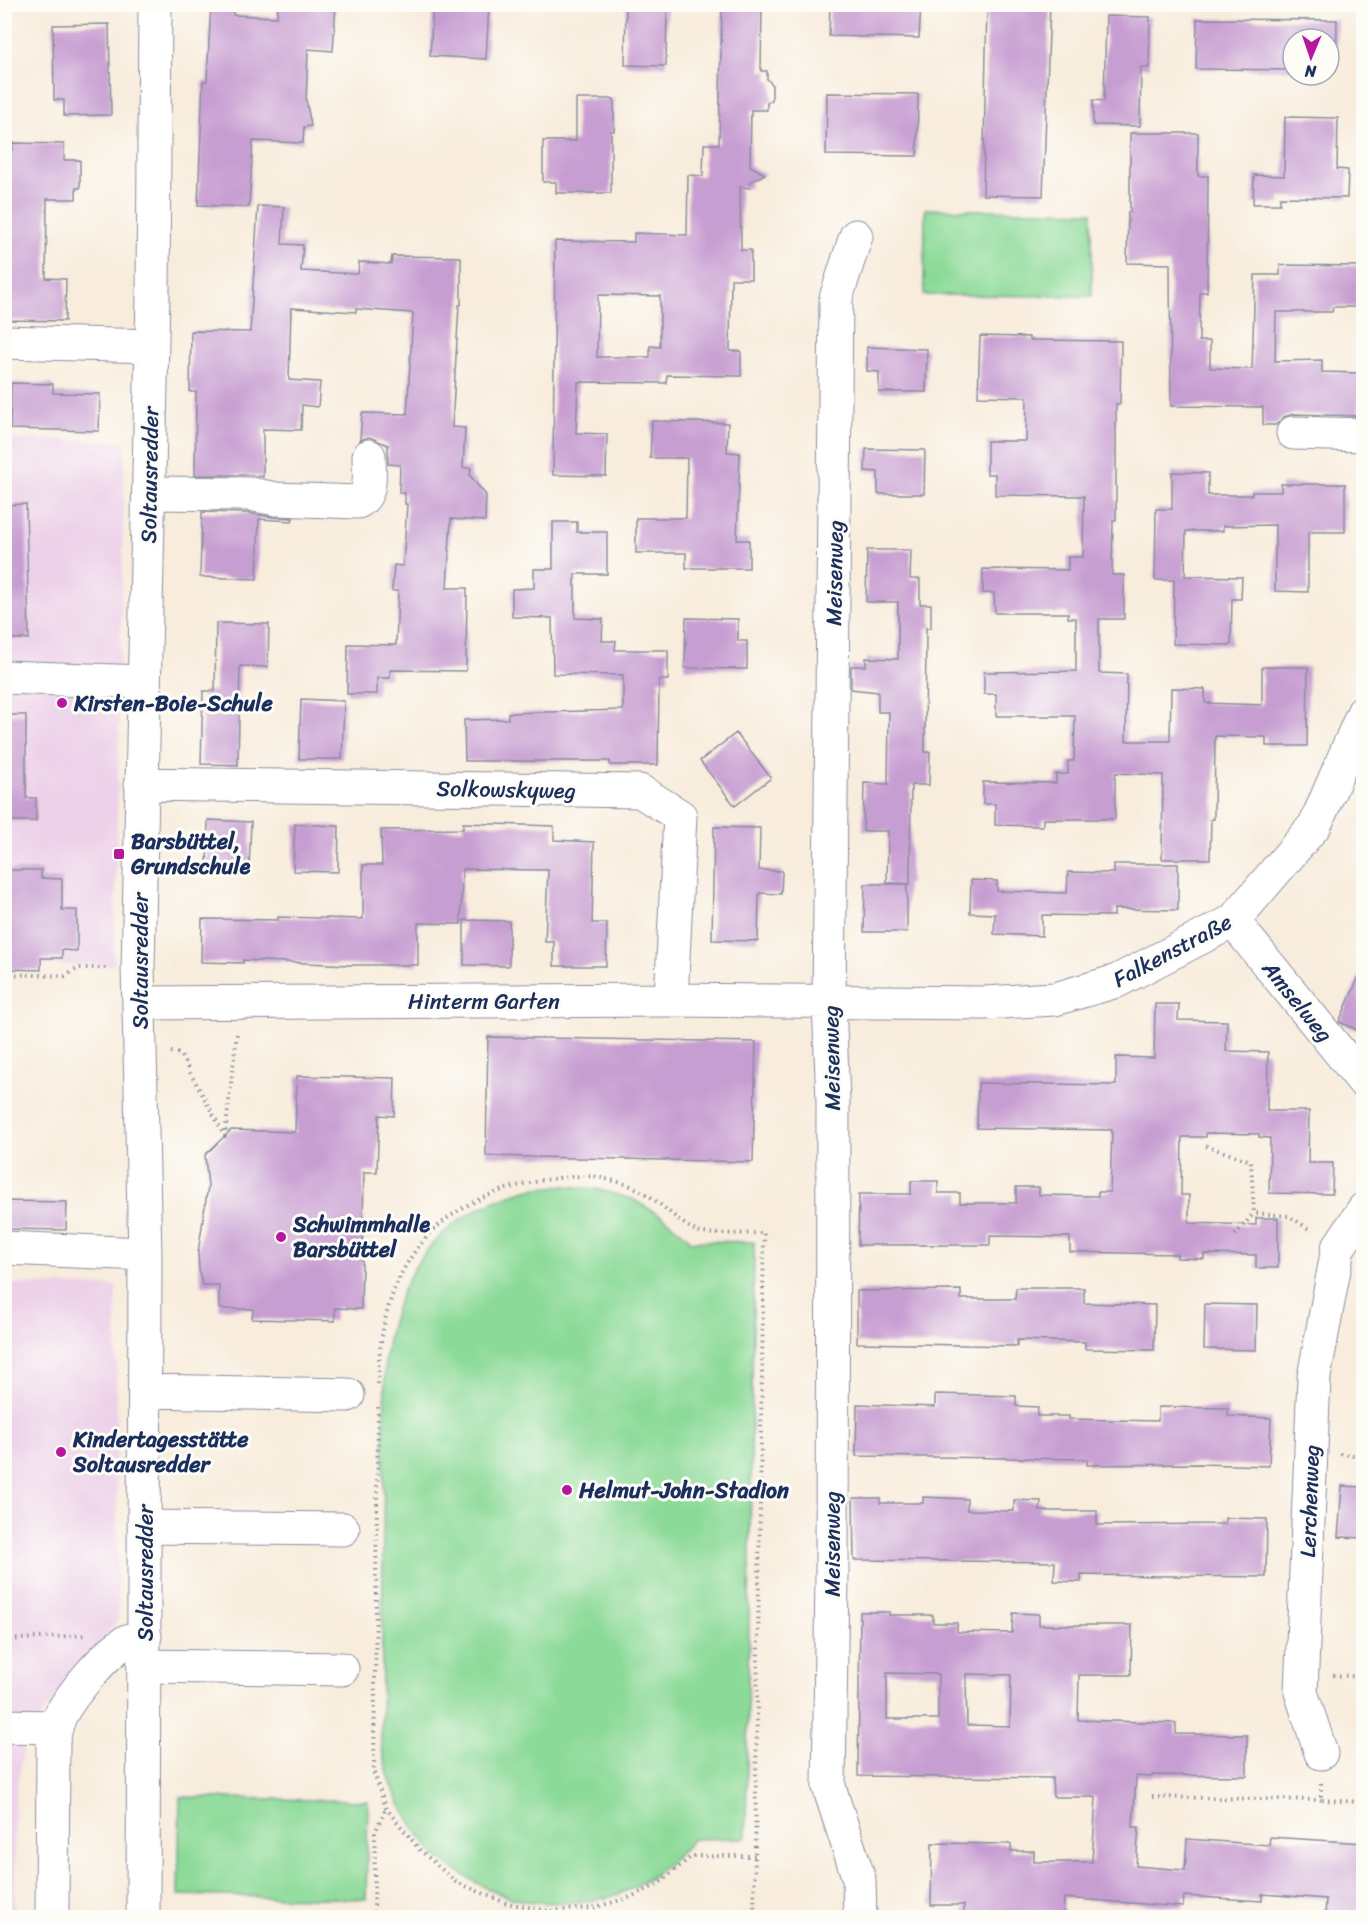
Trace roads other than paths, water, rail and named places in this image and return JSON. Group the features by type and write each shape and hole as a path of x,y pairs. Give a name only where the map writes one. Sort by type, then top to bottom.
{"street":[{"name":"Soltausredder","path":"143,1917 145,1254 138,968 152,346 155,4"},
{"name":"Meisenweg","path":"856,236 836,298 829,1002 833,1102 829,1787 859,1879 860,1917"},
{"path":"4,342 152,346"},
{"path":"1293,433 1364,435"},
{"path":"149,493 250,494 276,499 358,502 365,498 368,491 369,456"},
{"path":"4,677 144,682"},
{"name":"Falkenstraße","path":"829,1002 984,1004 1055,999 1117,981 1233,921 1315,825 1364,711"},
{"name":"Solkowskyweg","path":"141,784 640,791 680,816 671,1000"},
{"name":"Amselweg","path":"1233,921 1364,1082"},
{"name":"Hinterm Garten","path":"139,1003 671,1000 829,1002"},
{"name":"Lerchenweg","path":"1321,1753 1301,1692 1314,1377 1338,1248 1364,1209"},
{"path":"4,1248 145,1254"},
{"path":"145,1392 348,1395"},
{"path":"145,1527 344,1529"},
{"path":"52,1917 52,1753 56,1727 68,1702 113,1651 127,1641 145,1651 342,1670"},
{"path":"4,1726 56,1727"}],"place":[{"name":"Kirsten-Boie-Schule","path":"62,703"},
{"name":"Barsbüttel, Grundschule","path":"119,854"},
{"name":"Schwimmhalle Barsbüttel","path":"281,1237"},
{"name":"Kindertagesstätte Soltausredder","path":"61,1452"},
{"name":"Helmut-John-Stadion","path":"567,1490"}]}
